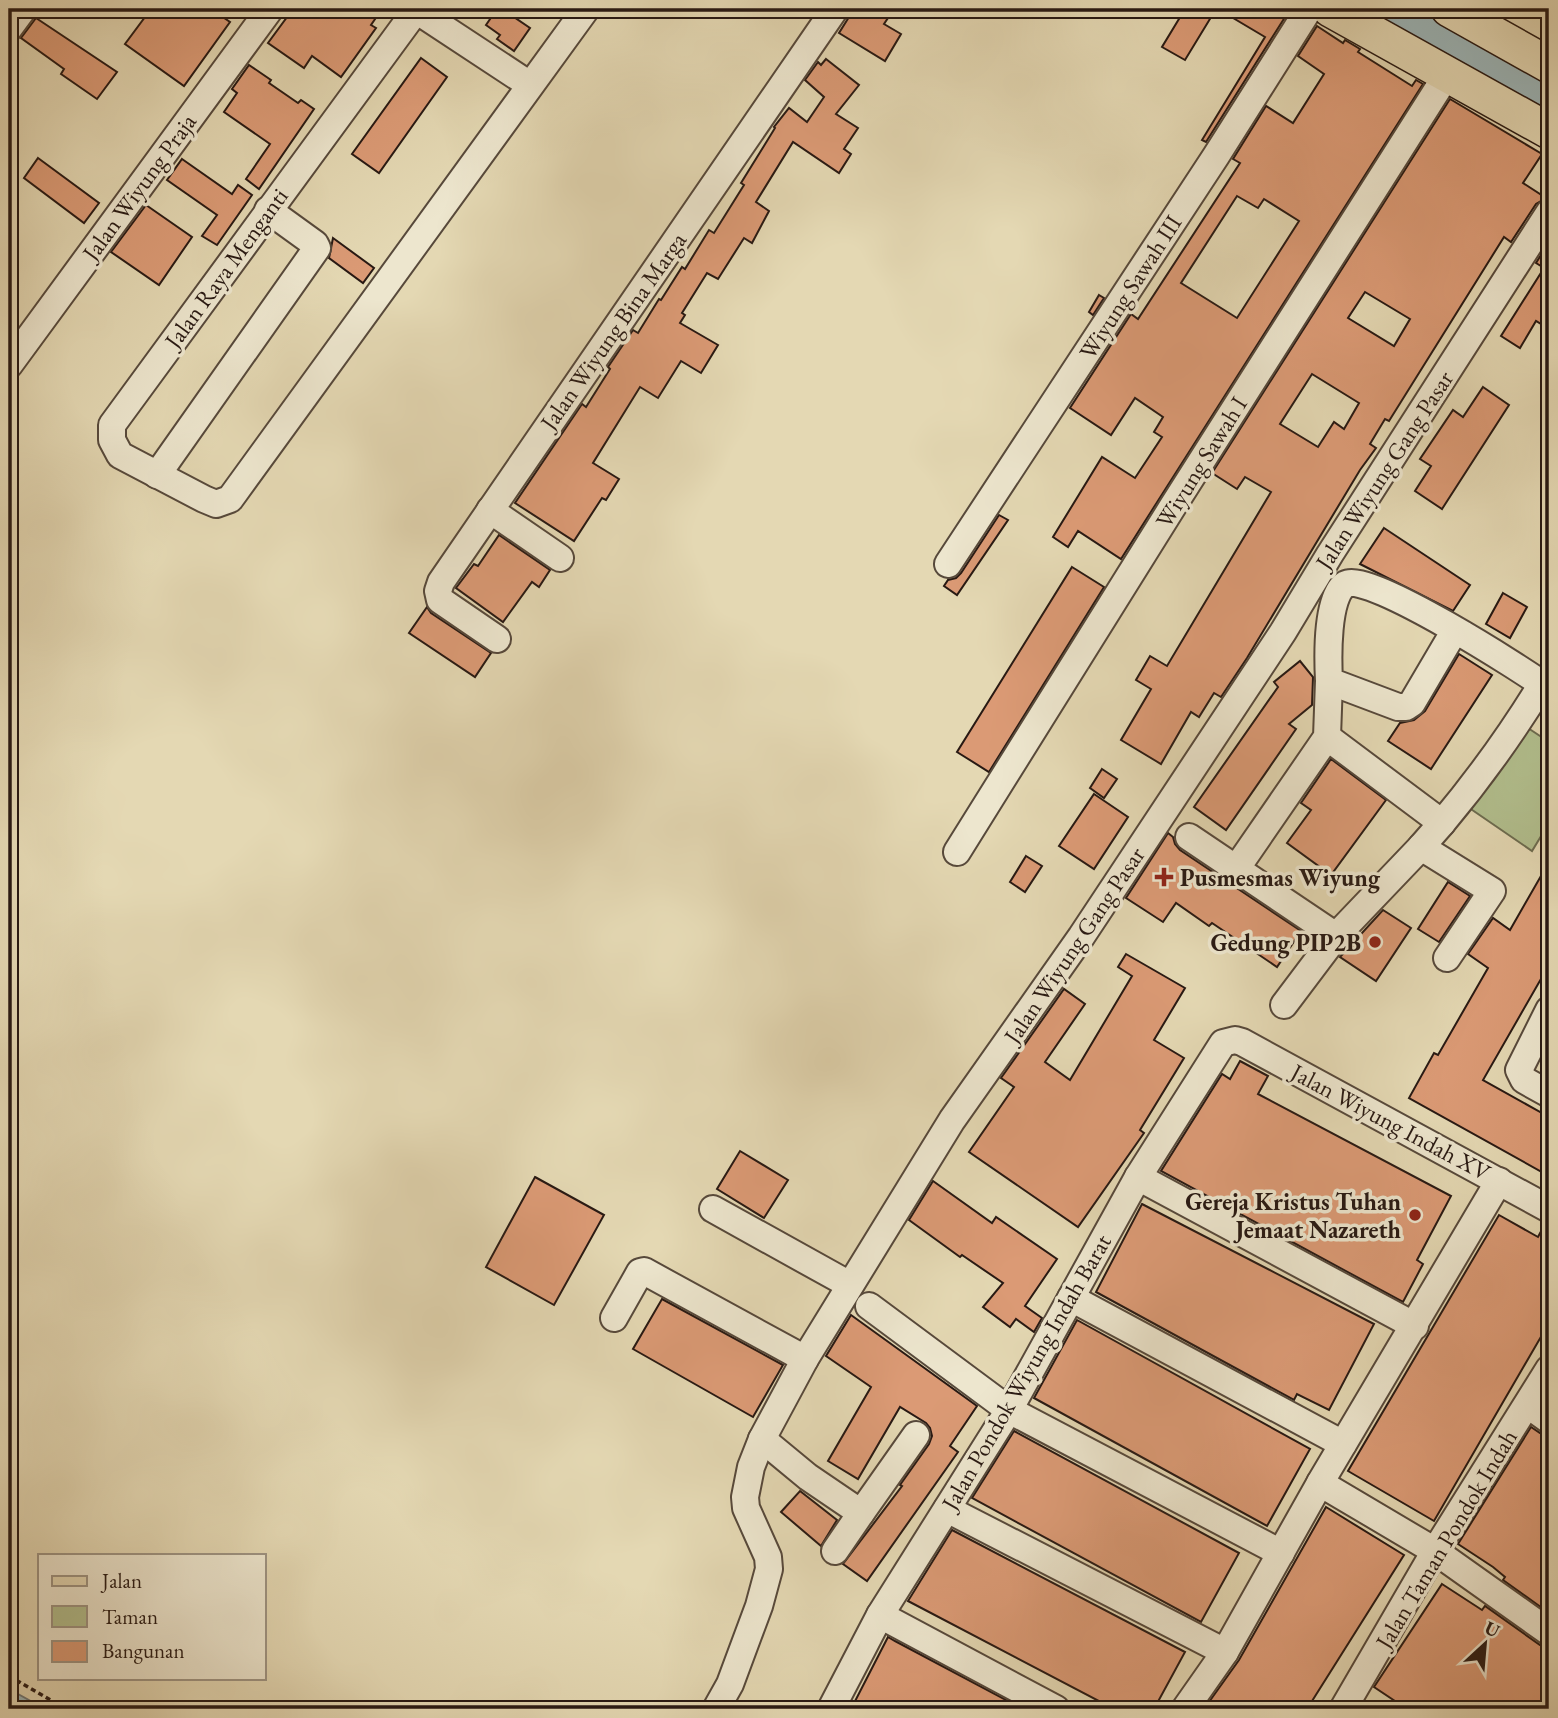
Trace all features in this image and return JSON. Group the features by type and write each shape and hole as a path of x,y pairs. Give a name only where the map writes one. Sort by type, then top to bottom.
{"main road":[{"path":"1330,9 1549,131"},
{"path":"1449,9 1549,65"}],"street":[{"path":"9,29 23,9"},
{"name":"Jalan Wiyung Praja","path":"9,365 270,9"},
{"path":"417,10 530,85 586,9"},
{"name":"Jalan Wiyung Bina Marga","path":"497,639 440,600 440,582 835,9"},
{"name":"Wiyung Sawah III","path":"948,564 1309,9"},
{"name":"Jalan Raya Menganti","path":"417,10 112,425 112,440 120,455 216,504 230,499 530,85"},
{"name":"Wiyung Sawah I","path":"957,852 1187,483 1448,73"},
{"path":"156,475 317,248 268,210"},
{"name":"Jalan Wiyung Gang Pasar","path":"716,1709 730,1684 769,1569 768,1556 750,1520 745,1497 751,1467 762,1439 805,1359 952,1120 1081,937 1283,632 1316,576 1549,213"},
{"path":"490,510 560,558"},
{"path":"1316,576 1339,592"},
{"path":"1236,869 1328,737 1328,647 1331,621 1339,592 1347,583 1371,586 1455,630 1546,686 1479,778 1421,847 1336,936 1284,1005"},
{"path":"1329,681 1398,707 1406,707 1412,703 1455,630"},
{"path":"1328,737 1442,823"},
{"path":"1189,837 1336,936"},
{"path":"1421,847 1492,891 1447,958"},
{"path":"1549,1010 1519,1070 1524,1080 1549,1094"},
{"name":"Jalan Pondok Wiyung Indah Barat","path":"831,1709 880,1615 1009,1410 1138,1177 1219,1048 1230,1041"},
{"name":"Jalan Wiyung Indah XV","path":"1230,1041 1242,1042 1549,1209"},
{"path":"1138,1177 1415,1326"},
{"path":"1185,1709 1224,1652 1320,1483 1499,1181"},
{"path":"713,1209 850,1285"},
{"path":"614,1318 640,1272 644,1271 805,1359"},
{"path":"1071,1298 1343,1444"},
{"path":"869,1306 1009,1410 1281,1553"},
{"name":"Jalan Taman Pondok Indah","path":"1348,1707 1435,1551 1539,1413 1549,1369"},
{"path":"835,1551 916,1435"},
{"path":"762,1439 808,1477 861,1513"},
{"path":"1320,1483 1435,1551 1549,1633"},
{"path":"947,1509 1224,1652"},
{"path":"880,1615 1056,1709"}],"path":[{"path":"9,1676 66,1709"}],"green space":[{"path":"1519,722 1549,742 1549,823 1532,851 1465,805"}],"water":[{"path":"9,1689 45,1709 9,1709"}],"building":[{"path":"151,9 211,9 230,22 184,86 125,44"},
{"path":"293,9 382,9 371,25 376,28 341,77 312,56 304,68 268,43"},
{"path":"497,9 502,9 530,28 514,51 497,39 500,35 486,25"},
{"path":"854,9 894,9 884,24 901,34 885,61 839,33"},
{"path":"1185,9 1216,9 1185,60 1162,47"},
{"path":"1218,9 1279,9 1287,14 1206,142 1202,140 1265,37"},
{"path":"36,18 117,72 97,99 61,74 64,69 21,38"},
{"path":"1317,26 1343,43 1345,40 1360,49 1358,52 1412,86 1416,80 1423,84 1121,559 1078,531 1068,547 1053,537 1102,457 1135,478 1162,437 1154,432 1163,417 1135,398 1111,435 1070,408 1131,314 1138,319 1240,163 1233,159 1266,106 1293,123 1324,74 1298,56","holes":["1237,196 1258,208 1264,199 1299,221 1237,318 1181,283"]},
{"path":"421,58 447,77 379,173 352,154"},
{"path":"826,59 859,85 836,114 858,128 844,149 851,154 839,173 793,142 756,202 769,211 752,243 744,238 718,279 707,273 682,313 685,315 680,323 718,345 701,373 681,361 658,398 640,387 593,463 619,479 606,500 602,498 574,541 515,503 582,404 586,407 633,330 638,333 682,267 685,269 709,230 714,233 744,185 741,183 774,127 789,108 807,122 824,97 805,80 818,62 821,65"},
{"path":"249,65 298,103 301,100 314,109 259,189 246,179 270,144 224,112 237,93 232,89"},
{"path":"1450,99 1542,154 1523,183 1546,198 1536,204 1511,242 1504,237 1389,421 1385,419 1370,444 1376,448 1360,470 1247,658 1221,697 1214,693 1199,717 1191,712 1161,764 1121,740 1151,689 1136,680 1150,656 1167,666 1271,492 1245,477 1237,489 1212,473","holes":["1365,292 1410,319 1394,346 1348,318","1312,374 1359,403 1344,429 1334,422 1318,447 1280,424"]},
{"path":"38,158 99,203 84,223 24,178"},
{"path":"182,159 232,194 238,185 252,195 217,245 202,236 217,215 167,180"},
{"path":"146,205 192,237 159,285 111,252"},
{"path":"333,238 374,268 363,283 329,258"},
{"path":"1549,242 1549,329 1536,321 1520,348 1501,336 1544,268 1536,263"},
{"path":"1099,295 1104,298 1093,315 1089,312"},
{"path":"1483,387 1509,405 1442,509 1415,491 1431,466 1420,459 1453,410 1463,417"},
{"path":"999,515 1008,520 957,595 944,586 948,580 961,573"},
{"path":"1384,528 1470,585 1453,611 1360,564"},
{"path":"499,535 550,570 539,587 532,582 503,622 456,588 474,564 478,566"},
{"path":"1072,567 1104,587 989,772 957,752"},
{"path":"1503,593 1527,607 1510,638 1486,624"},
{"path":"427,607 431,613 491,653 475,677 409,633"},
{"path":"1459,654 1492,675 1431,769 1388,741 1400,723 1414,720 1425,711"},
{"path":"1300,661 1313,677 1312,705 1289,724 1296,729 1226,830 1194,807 1278,687 1274,682"},
{"path":"1331,759 1386,800 1331,875 1287,843 1311,810 1301,803"},
{"path":"1102,769 1117,779 1104,798 1090,788"},
{"path":"1094,794 1128,817 1094,869 1059,846"},
{"path":"1168,833 1180,850 1301,931 1277,967 1212,923 1209,926 1176,903 1163,922 1126,898"},
{"path":"1026,856 1042,866 1025,892 1010,882"},
{"path":"1549,862 1549,965 1483,1080 1549,1117 1549,1176 1409,1098 1434,1053 1438,1055 1488,968 1468,954 1493,918 1510,930"},
{"path":"1448,882 1470,896 1439,942 1418,929"},
{"name":"Gedung PIP2B","path":"1383,910 1411,928 1376,981 1340,957"},
{"path":"1126,954 1185,988 1154,1040 1184,1058 1140,1130 1144,1133 1078,1227 969,1152 1014,1087 1001,1078 1064,989 1085,1004 1045,1062 1070,1080 1132,976 1118,967"},
{"path":"1240,1061 1268,1076 1258,1094 1451,1196 1417,1260 1423,1264 1403,1302 1161,1171 1222,1074 1230,1079"},
{"path":"740,1151 788,1180 764,1218 717,1189"},
{"path":"535,1177 604,1215 554,1305 486,1267"},
{"path":"933,1181 992,1223 996,1217 1057,1259 1025,1306 1042,1318 1034,1332 1016,1319 1010,1327 983,1307 1003,1283 962,1255 960,1257 909,1220"},
{"path":"1142,1204 1374,1324 1329,1410 1297,1394 1294,1400 1096,1292"},
{"path":"1499,1215 1538,1237 1545,1224 1549,1225 1549,1323 1434,1521 1348,1471"},
{"path":"662,1299 783,1365 753,1417 633,1349"},
{"path":"851,1315 977,1406 950,1446 958,1452 867,1581 843,1564 902,1486 900,1485 932,1436 926,1423 900,1407 858,1479 828,1461 871,1387 826,1356"},
{"path":"1077,1320 1310,1449 1267,1526 1034,1398"},
{"path":"1531,1427 1549,1435 1549,1613 1503,1580 1505,1577 1493,1567 1458,1544"},
{"path":"1014,1431 1239,1553 1201,1622 972,1498"},
{"path":"800,1491 837,1520 821,1546 781,1512"},
{"path":"1326,1507 1404,1555 1307,1709 1204,1709 1239,1660"},
{"path":"952,1530 1185,1652 1154,1709 1114,1709 908,1601"},
{"path":"1442,1584 1482,1610 1485,1606 1540,1645 1549,1647 1549,1709 1407,1709 1374,1687"},
{"path":"888,1637 895,1641 1023,1709 851,1709"}],"waterway":[{"path":"1402,9 1549,92"}],"place":[{"name":"Pusmesmas Wiyung","path":"1164,877"},
{"name":"Gedung PIP2B","path":"1375,942"},
{"name":"Gereja Kristus Tuhan Jemaat Nazareth","path":"1415,1215"}]}
